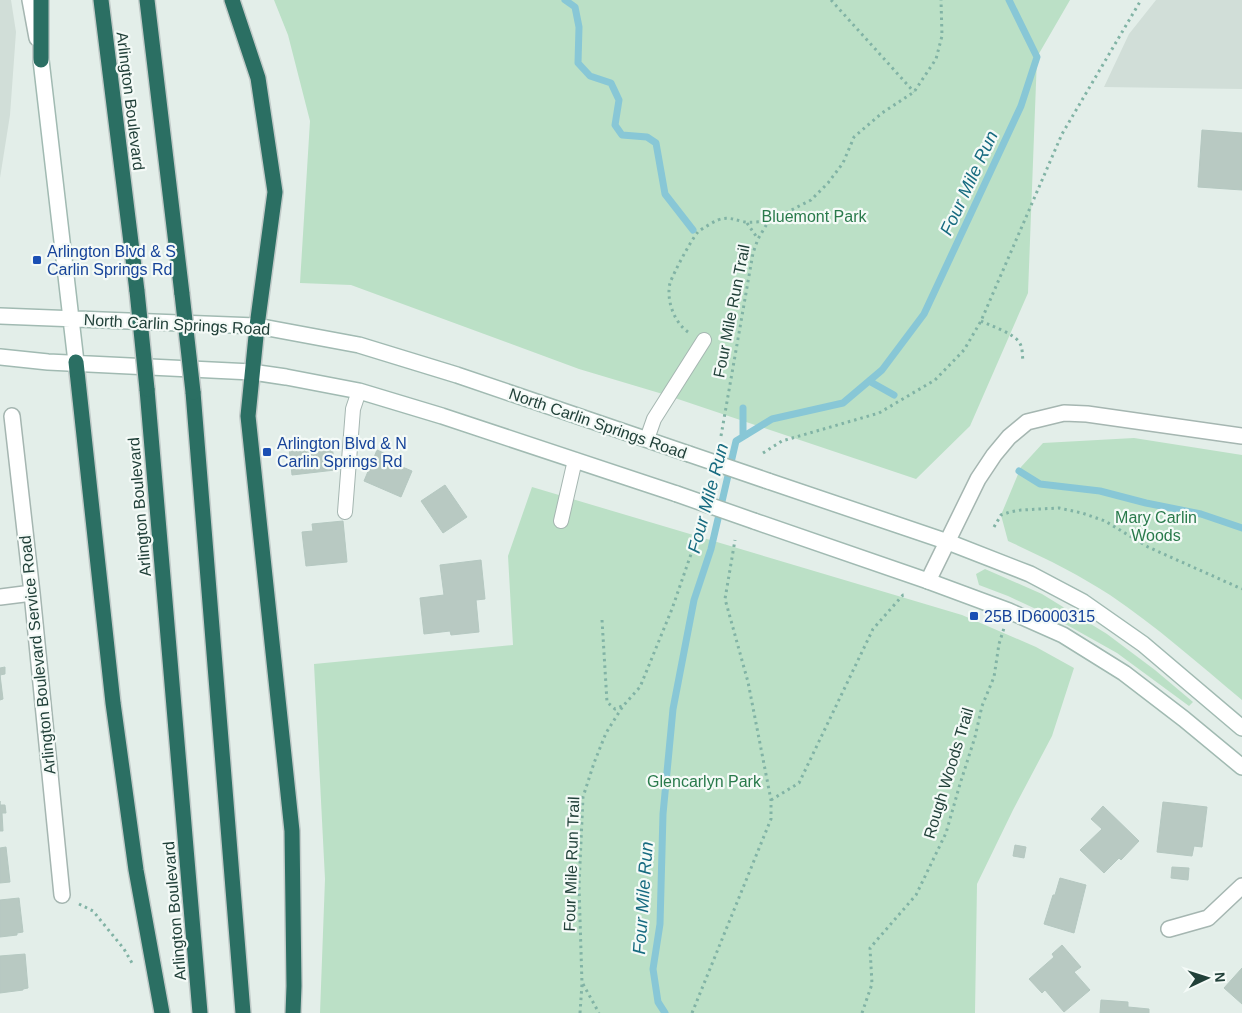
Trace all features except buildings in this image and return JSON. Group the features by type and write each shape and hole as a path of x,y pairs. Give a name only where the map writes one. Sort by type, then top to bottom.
{"highway":[{"path":"41,0 41,60"},
{"name":"Arlington Boulevard","path":"101,0 137,291 147,389 200,1013"},
{"name":"Arlington Boulevard","path":"147,0 193,392 243,1013"},
{"path":"232,0 258,78 275,192 257,326 248,416 292,831 293,1013"},
{"path":"76,362 113,704 136,870 162,1013"}],"main road":[{"path":"30,0 41,60 76,362"},
{"name":"North Carlin Springs Road","path":"0,316 257,326 359,345 457,375 948,542 1030,574 1083,602 1142,644 1242,728"},
{"path":"0,357 48,362 252,372 286,376 359,391 442,416 677,494 1009,611 1063,636 1124,673 1242,767"},
{"path":"928,581 978,479 1009,437 1027,422 1064,413 1087,414 1242,436"},
{"name":"Arlington Boulevard Service Road","path":"12,416 62,895"},
{"path":"0,597 32,594"},
{"path":"1169,929 1208,918 1242,886"}],"lane":[{"path":"647,439 654,419 704,340"},
{"path":"344,512 353,409 359,391"},
{"path":"561,520 575,460"}],"path":[{"path":"831,0 914,92"},
{"path":"704,340 686,331 675,319 670,304 670,284 683,257 699,231 718,220 728,218 747,222 768,222 811,200 828,183 843,163 854,137 882,113 914,92 936,59 942,36 941,0"},
{"path":"763,453 782,441 879,413 935,380 964,350 981,321 1062,134 1141,0"},
{"path":"747,222 758,239"},
{"name":"Four Mile Run Trail","path":"721,436 753,253 758,239 768,222"},
{"path":"981,321 1014,336 1020,342 1023,361"},
{"path":"994,527 1001,515 1020,510 1059,508 1082,513 1105,521 1148,547 1242,589"},
{"name":"Four Mile Run Trail","path":"580,1013 582,984 579,886 583,797 606,733 623,706 640,686 672,609 699,531"},
{"path":"692,1013 771,819 771,800 748,682 725,599 735,540"},
{"path":"771,800 800,783 873,629 903,595"},
{"name":"Rough Woods Trail","path":"862,1013 872,984 870,948 916,895 946,833 975,737 982,706 994,677 999,644 1009,611"},
{"path":"602,620 607,702 615,709 623,706"},
{"path":"62,895 93,911 124,949 136,971"},
{"name":"Four Mile Run Trail","path":"582,984 599,1013"}],"shaded area":[{"path":"0,0 11,0 16,32 10,115 0,178"},
{"path":"1156,0 1242,0 1242,89 1104,87 1129,34"}],"green space":[{"name":"Bluemont Park","path":"274,0 1070,0 1037,57 1028,293 970,426 916,479 666,395 579,369 351,285 300,283 310,121 288,35"},
{"name":"Mary Carlin Woods","path":"1134,438 1242,455 1242,700 1161,632 1110,595 1060,566 1008,541 1001,515 1021,467 1043,443"},
{"name":"Glencarlyn Park","path":"532,487 962,615 1036,647 1074,668 1052,736 977,884 975,1013 320,1013 325,879 314,664 513,645 508,556"},
{"path":"985,569 1042,594 1107,634 1155,670 1193,702 1189,706 1117,653 1051,616 979,585 976,574"}],"waterway":[{"path":"565,0 575,7 579,27 578,63 590,76 611,83 619,100 615,125 622,135 647,137 656,143 665,194 693,230"},
{"name":"Four Mile Run","path":"665,1013 658,1002 653,969 660,924 663,814 673,709 694,600 711,549 736,441 772,419 843,403 882,370 924,314 1021,106 1037,57 1009,0"},
{"path":"869,381 894,395"},
{"path":"743,408 743,436"},
{"path":"1019,471 1040,484 1100,491 1201,514 1242,528"}],"place":[{"name":"Arlington Blvd & S Carlin Springs Rd","path":"37,260"},
{"name":"Arlington Blvd & N Carlin Springs Rd","path":"267,452"},
{"name":"25B ID6000315","path":"974,616"}]}
